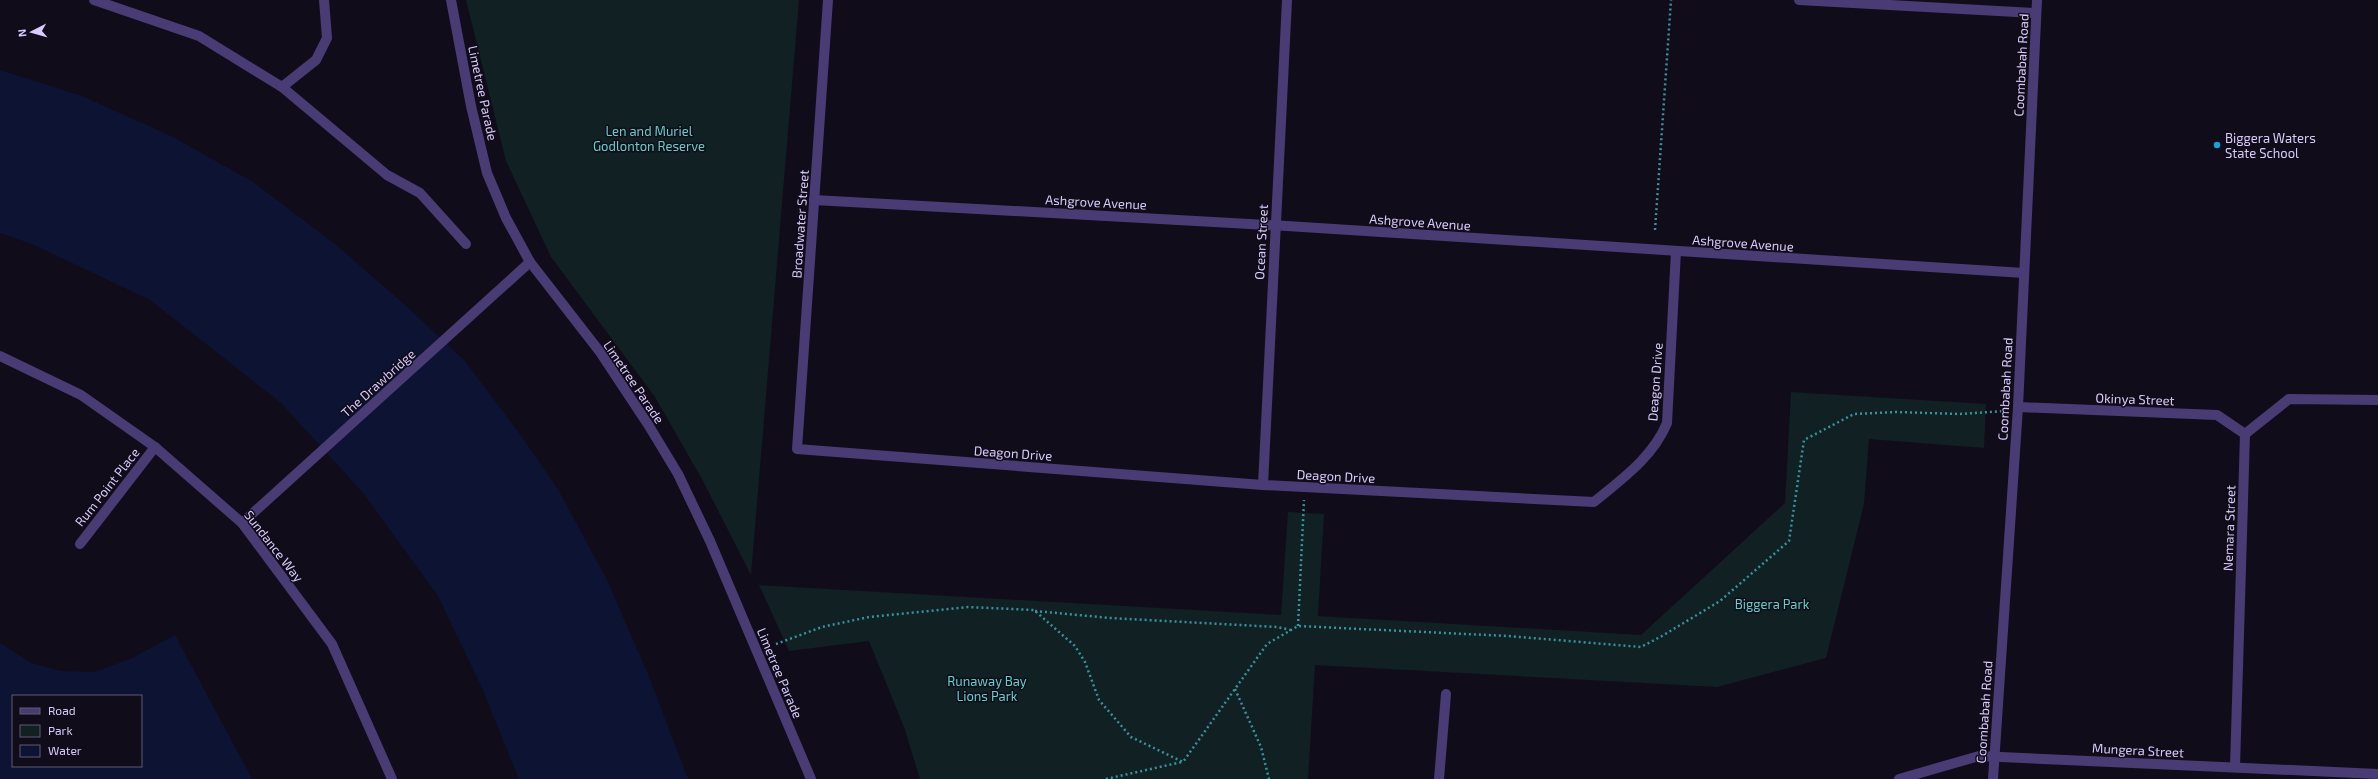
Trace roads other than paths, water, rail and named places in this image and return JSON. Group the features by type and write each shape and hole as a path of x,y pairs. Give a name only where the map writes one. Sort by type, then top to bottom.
{"street":[{"path":"94,0 199,36 282,87 387,175 420,193 466,244"},
{"path":"282,87 316,60 327,38 324,0"},
{"name":"Limetree Parade","path":"451,0 471,106 487,173 506,218 530,262 600,352 649,426 678,474 710,541 811,779"},
{"name":"Broadwater Street","path":"797,449 828,0"},
{"name":"Ocean Street","path":"1262,485 1287,0"},
{"path":"1799,0 2036,13"},
{"name":"Coombabah Road","path":"1993,779 2024,273 2037,0"},
{"name":"Ashgrove Avenue","path":"814,200 1275,225 2024,273"},
{"name":"Deagon Drive","path":"797,449 1262,485 1594,502 1644,459 1656,444 1667,423 1676,251"},
{"name":"The Drawbridge","path":"242,523 530,262"},
{"name":"Sundance Way","path":"0,356 81,395 155,447 242,523 332,644 392,779"},
{"path":"2245,434 2289,399 2378,400"},
{"name":"Okinya Street","path":"2016,409 2217,415 2245,434"},
{"name":"Nemara Street","path":"2235,767 2245,434"},
{"name":"Rum Point Place","path":"80,544 155,447"},
{"path":"1439,779 1446,694"},
{"name":"Mungera Street","path":"1900,779 1979,756 2378,774"}],"water":[{"path":"0,70 82,96 173,137 253,182 335,244 405,305 464,360 520,434 559,491 606,578 648,674 688,779 519,779 482,688 438,596 364,494 281,403 150,300 32,244 0,233"},
{"path":"175,635 252,779 0,779 0,643 31,663 61,671 95,672 132,658"}],"place":[{"name":"Biggera Waters State School","path":"2217,145"}],"park label":[{"name":"Len and Muriel Godlonton Reserve","path":"649,138"},
{"name":"Biggera Park","path":"1772,604"},
{"name":"Runaway Bay Lions Park","path":"987,688"}]}
